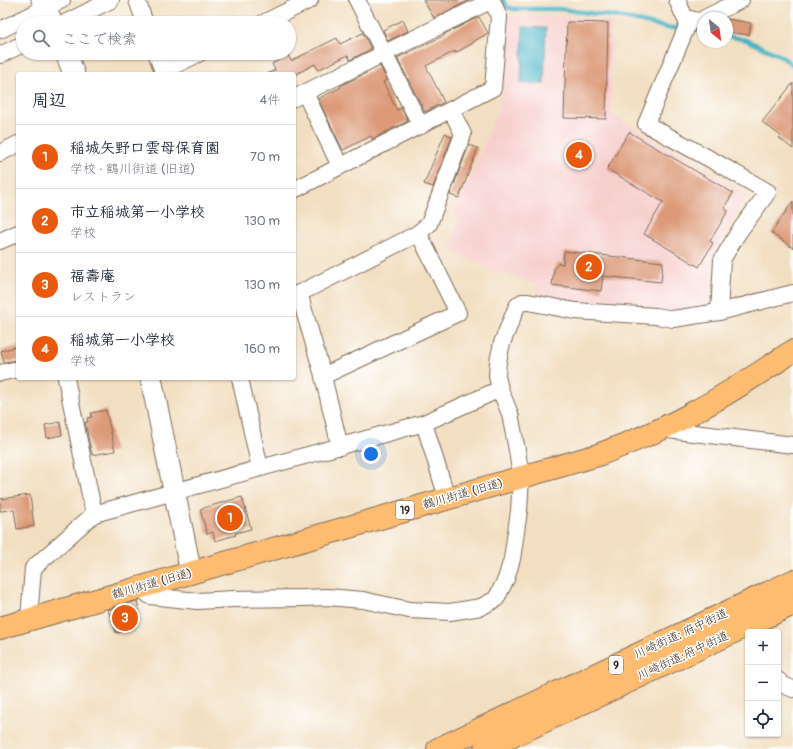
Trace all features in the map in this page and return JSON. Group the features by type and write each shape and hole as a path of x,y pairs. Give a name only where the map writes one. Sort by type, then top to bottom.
{"main road":[{"name":"鶴川街道 (旧道)","path":"0,628 598,455 696,412 746,383 793,351"},
{"name":"川崎街道; 府中街道","path":"438,749 793,580"},
{"name":"川崎街道;府中街道","path":"749,629 793,604"},
{"name":"川崎街道;府中街道","path":"485,749 745,631"}],"street":[{"path":"78,16 109,0"},
{"path":"137,0 143,16"},
{"path":"272,16 286,5 310,0"},
{"path":"357,0 421,126"},
{"path":"296,189 493,88 499,17 492,0 299,95 340,166"},
{"path":"677,0 685,18 694,23"},
{"path":"719,312 722,260 738,233 768,192 646,124 694,23 742,0"},
{"path":"32,16 50,8"},
{"path":"0,30 16,23"},
{"path":"0,55 16,47"},
{"path":"69,60 73,72"},
{"path":"159,60 164,72 187,60"},
{"path":"340,447 323,376 297,294 417,234 429,224 463,134 450,110"},
{"path":"0,153 16,145"},
{"path":"0,242 16,234"},
{"path":"323,376 458,313 421,238 417,234"},
{"path":"140,588 150,596 197,601 327,597 363,600 409,610 450,612 482,607 496,599 506,579 512,559 519,510 521,477 517,450 510,414 500,389 497,376 498,360 502,344 517,306 522,302 528,302 575,311 656,316 673,319 719,312 793,293"},
{"path":"0,373 16,369"},
{"path":"66,380 94,514"},
{"path":"151,380 191,573"},
{"path":"240,380 260,468"},
{"path":"29,619 33,568 94,514 424,423 500,389"},
{"path":"424,423 448,498"},
{"path":"660,429 793,445"},
{"path":"781,683 793,689"}],"shaded area":[{"path":"564,15 612,22 611,114 748,195 715,255 712,296 704,308 673,312 574,306 536,296 536,284 500,273 450,250 459,219 453,217 500,105 505,17"}],"water":[{"path":"523,27 546,28 544,84 521,83"}],"building":[{"path":"423,0 470,0 434,18"},
{"path":"479,17 488,33 455,53 455,51 426,66 444,102 425,112 397,58"},
{"path":"403,20 408,31 388,41 383,30"},
{"path":"733,20 751,23 749,35 733,33"},
{"path":"567,22 608,23 606,119 564,118"},
{"path":"363,33 371,49 350,60 348,55 318,70 315,64 298,74 296,74 296,72 271,72 275,70 272,64 279,60 296,60 296,58 337,38 340,44"},
{"path":"380,66 387,80 383,82 397,110 401,108 408,121 372,139 371,136 343,150 318,99"},
{"path":"793,83 793,149 779,138 781,136 762,122"},
{"path":"629,132 733,193 724,208 728,211 710,241 713,243 699,267 644,234 663,202 607,169"},
{"path":"445,133 452,137 433,187 424,184"},
{"path":"469,145 478,148 459,198 450,195"},
{"path":"793,201 793,248 771,233"},
{"path":"564,251 663,262 661,282 603,276 601,291 552,285 554,269 558,263 563,264"},
{"path":"16,347 16,360 4,362 1,351"},
{"path":"106,410 115,451 92,455 85,422 88,422 87,418 92,417 91,413"},
{"path":"60,422 62,435 47,438 45,425"},
{"path":"30,495 34,526 17,529 14,510 0,511 0,499"},
{"path":"242,497 251,529 235,533 236,535 215,541 213,532 207,534 200,509"},
{"path":"137,601 139,610 135,628 116,633 108,610"}],"waterway":[{"path":"503,0 506,7 514,9 560,9 619,17 668,28 697,30"},
{"path":"733,37 746,40 779,55 793,65"}],"place":[{"name":"稲城第一小学校","path":"579,155"},
{"name":"市立稲城第一小学校","path":"589,267"},
{"name":"稲城矢野口雲母保育園","path":"230,518"},
{"name":"福壽庵","path":"125,618"}]}
